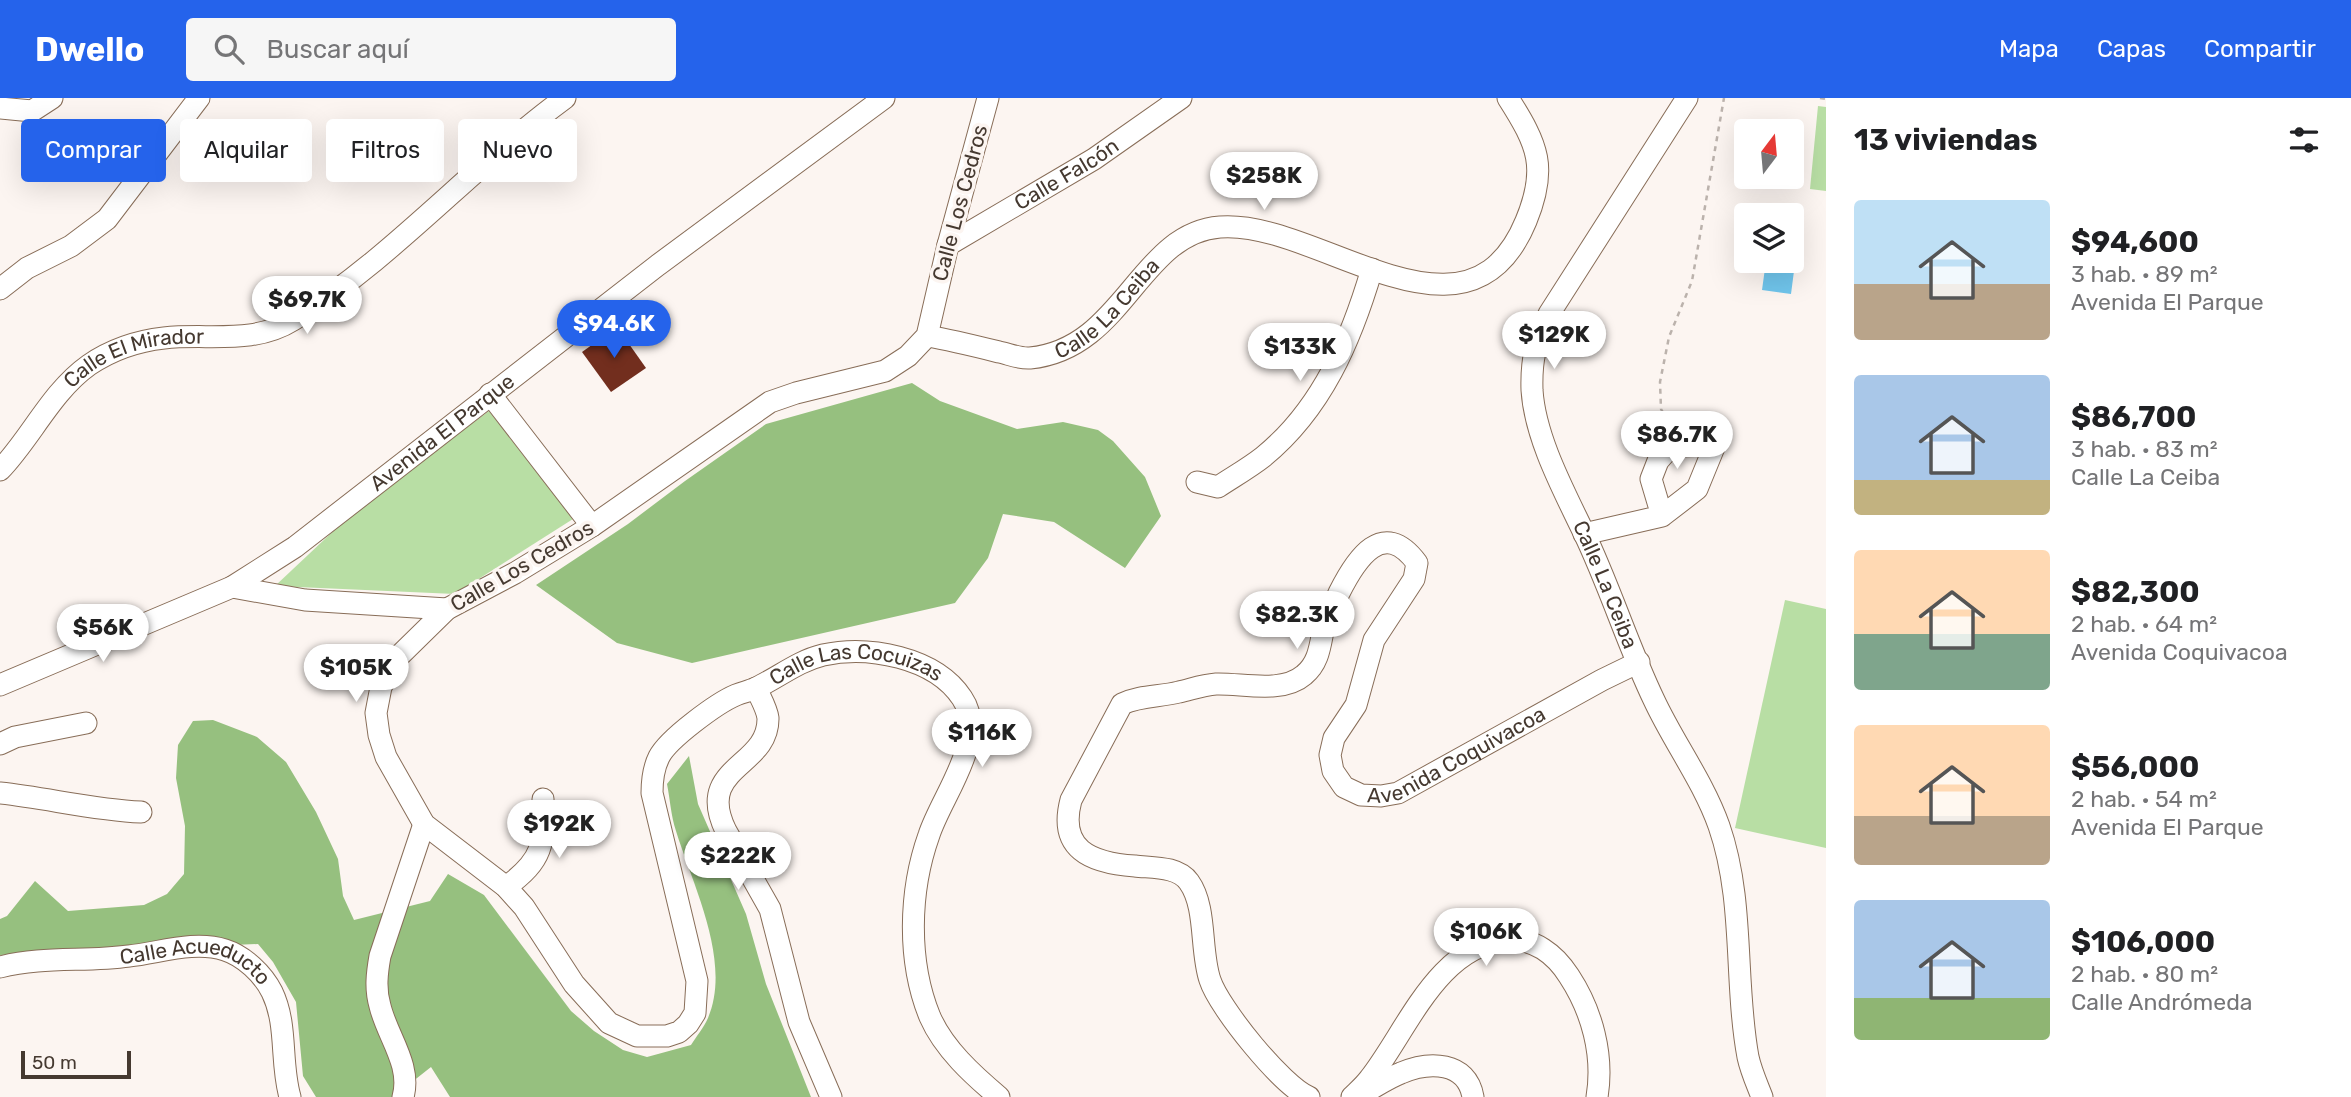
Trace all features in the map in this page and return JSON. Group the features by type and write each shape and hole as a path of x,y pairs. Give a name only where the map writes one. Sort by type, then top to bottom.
{"street":[{"path":"0,108 32,111 52,98"},
{"path":"0,289 27,268 71,246 107,219 199,98"},
{"name":"Calle El Mirador","path":"0,470 62,390 88,366 113,352 138,343 166,338 225,338 262,334 291,321 363,270 525,127 565,98"},
{"name":"Avenida El Parque","path":"0,685 232,587 295,547 658,265 884,98"},
{"name":"Calle Los Cedros","path":"757,688 735,695 712,709 667,746 654,767 652,780 655,809 697,981 695,1013 679,1032 667,1036 637,1036 609,1023 573,984 524,906 506,887 424,824 386,757 376,713 381,687 397,658 447,609 515,573 592,526 769,402 885,371 919,346 927,336 948,245 988,98"},
{"name":"Calle Falcón","path":"948,245 1094,159 1181,98"},
{"name":"Calle La Ceiba","path":"927,336 1027,358 1058,353 1079,342 1106,320 1171,246 1194,233 1220,227 1275,236 1406,280 1441,286 1472,282 1490,271 1510,251 1534,203 1539,176 1535,150 1508,98"},
{"name":"Calle La Ceiba","path":"1686,98 1549,314 1534,349 1532,391 1542,435 1564,495 1584,534 1653,699 1706,794 1728,856 1748,1059 1762,1097"},
{"path":"1197,482 1218,487 1262,457 1296,423 1331,375 1349,340 1372,269"},
{"path":"489,394 592,526"},
{"path":"1584,534 1662,516"},
{"name":"Avenida Coquivacoa","path":"1309,1097 1300,1094 1272,1067 1221,1001 1210,981 1195,893 1187,878 1155,866 1134,866 1098,859 1084,853 1070,838 1067,817 1071,800 1122,704 1135,698 1196,687 1217,684 1268,685 1286,683 1302,677 1315,664 1326,621 1359,559 1373,546 1391,542 1408,551 1417,563 1414,579 1374,640 1356,705 1334,738 1331,755 1333,771 1344,787 1352,791 1361,795 1381,796 1398,793 1590,687 1639,663"},
{"path":"232,587 305,600 447,609"},
{"name":"Calle Las Cocuizas","path":"831,1097 799,1022 770,909 726,831 716,802 721,787 731,773 758,748 765,736 768,716 757,688 795,666 823,655 860,653 907,660 932,669 948,681 965,703 972,727 968,750 939,809 919,870 914,946 919,982 931,1019 953,1052 975,1077 999,1097"},
{"path":"0,744 15,737 86,723"},
{"path":"0,793 141,812"},
{"path":"506,887 532,867 539,853 543,837 543,799"},
{"path":"402,1097 402,1062 379,1005 376,976 380,956 424,824"},
{"path":"1354,1097 1370,1078 1419,1003 1453,964 1484,946 1500,940 1517,939 1535,944 1552,955 1575,985 1586,1008 1599,1051 1597,1097"},
{"name":"Calle Acueducto","path":"0,967 55,960 128,957 181,948 225,950 261,974 272,991 281,1020 283,1063 290,1097"},
{"path":"1354,1097 1399,1073 1431,1065 1450,1067 1461,1073 1467,1080 1473,1097"}],"path":[{"path":"1682,430 1670,425 1661,409 1660,382 1670,337 1692,281 1724,98"},
{"path":"1820,98 1826,99"}],"green space":[{"path":"1818,106 1826,107 1826,191 1810,189"},
{"path":"912,383 940,401 1017,429 1063,422 1098,430 1113,441 1145,477 1161,516 1125,568 1054,522 1003,514 988,558 955,603 692,663 617,643 536,585 628,524 766,424"},
{"path":"489,411 573,519 455,594 275,586 361,505"},
{"path":"1785,600 1826,609 1826,848 1735,828"},
{"path":"213,720 257,737 286,762 316,812 338,859 343,896 354,920 430,901 448,874 484,895 571,1011 594,1031 623,1050 647,1057 691,1045 708,1018 714,996 716,972 713,948 700,899 674,825 667,784 689,756 698,804 746,914 766,984 811,1097 450,1097 431,1067 393,1097 316,1097 303,1076 296,1002 273,962 258,944 0,955 0,919 7,916 35,881 68,911 144,905 167,894 184,874 185,826 176,778 178,745 193,721"}],"water":[{"path":"1764,273 1794,273 1791,294 1762,290"}],"building":[{"path":"617,327 646,368 611,392 582,352"}]}
